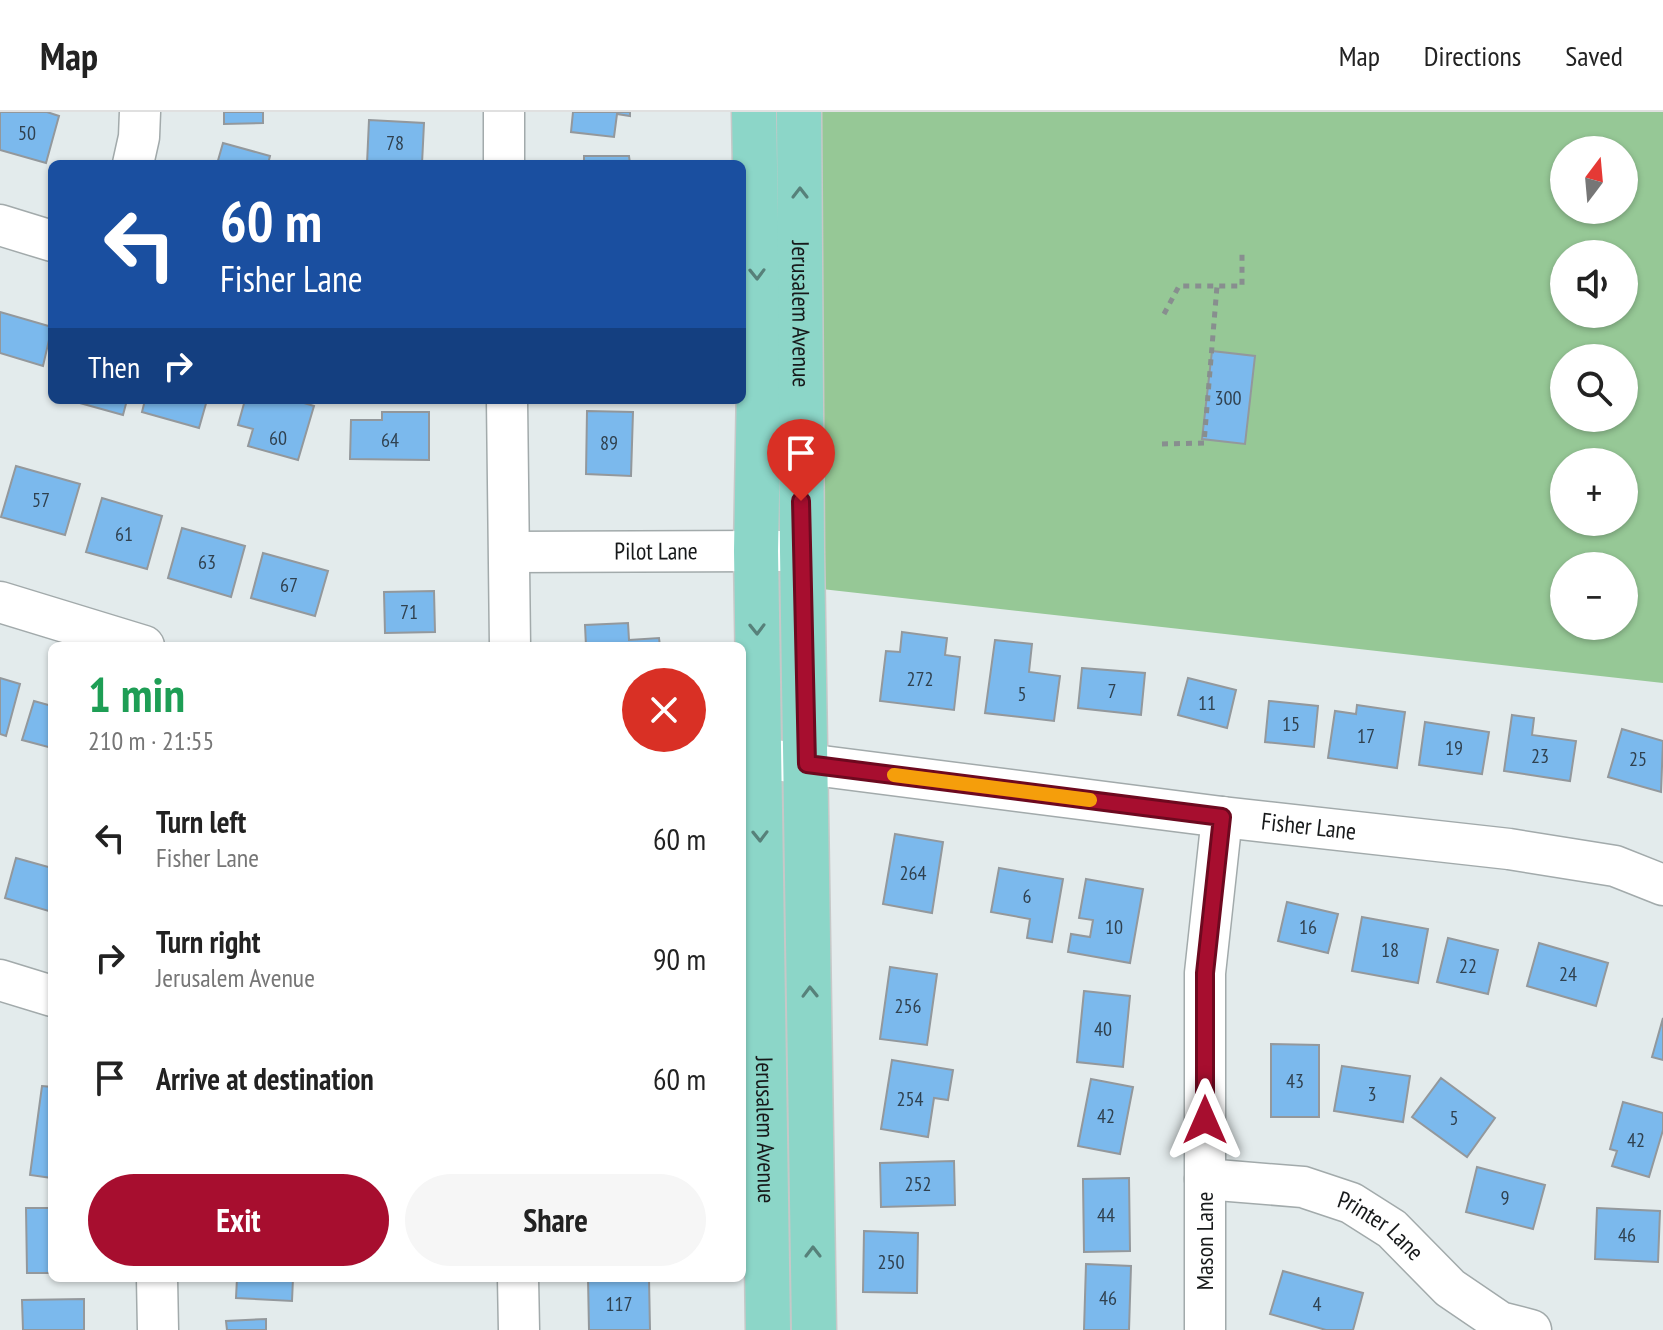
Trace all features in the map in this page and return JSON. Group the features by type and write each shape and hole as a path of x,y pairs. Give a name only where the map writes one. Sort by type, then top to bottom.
{"main road":[{"name":"Jerusalem Avenue","path":"754,112 759,385 756,551 768,1330"},
{"name":"Jerusalem Avenue","path":"799,112 802,551 814,1330"},
{"path":"766,1203 813,1201"}],"street":[{"path":"134,160 140,112"},
{"path":"504,112 504,160"},
{"path":"0,225 48,240"},
{"path":"507,404 510,642"},
{"name":"Pilot Lane","path":"510,552 802,551"},
{"path":"0,602 131,642"},
{"name":"Fisher Lane","path":"759,758 1222,817 1509,849 1615,866 1663,885"},
{"name":"Mason Lane","path":"1205,1330 1205,973 1222,817"},
{"path":"0,980 48,995"},
{"name":"Printer Lane","path":"1205,1179 1303,1187 1351,1203 1392,1229 1450,1288 1500,1322 1531,1330"},
{"path":"157,1282 158,1330"},
{"path":"518,1282 519,1330"}],"path":[{"path":"1164,314 1179,286 1242,286 1242,252"},
{"path":"1162,444 1204,443 1217,286"}],"green space":[{"path":"791,112 1663,112 1663,683 795,586"}],"building":[{"path":"0,112 47,112 59,116 46,163 0,150"},
{"path":"224,112 263,112 263,123 224,124"},
{"path":"573,112 630,112 630,116 617,114 614,137 571,132"},
{"path":"369,120 424,123 422,160 367,160"},
{"path":"223,143 270,156 269,160 218,160"},
{"path":"584,156 629,156 630,160 584,160"},
{"path":"0,312 48,326 43,366 0,353"},
{"path":"1212,351 1255,356 1245,444 1202,439"},
{"path":"83,404 126,404 123,415"},
{"path":"144,404 206,404 199,428 142,412"},
{"path":"244,404 314,406 298,460 248,446 253,429 238,425"},
{"path":"587,411 633,412 631,476 586,474"},
{"path":"382,412 429,412 429,460 350,459 351,420 382,420"},
{"path":"16,466 80,484 65,535 1,517"},
{"path":"102,498 162,516 147,569 86,552"},
{"path":"182,528 245,546 231,597 168,578"},
{"path":"263,553 328,571 315,616 251,598"},
{"path":"434,591 435,632 385,633 384,592"},
{"path":"628,623 629,640 659,638 660,642 586,642 585,625"},
{"path":"902,632 947,638 945,655 960,657 954,710 880,701 886,651 900,652"},
{"path":"995,640 1032,644 1029,672 1060,676 1054,721 985,713"},
{"path":"1082,668 1145,673 1141,715 1078,708"},
{"path":"0,678 20,684 6,736 0,734"},
{"path":"1188,678 1236,690 1227,728 1178,715"},
{"path":"34,701 48,705 48,747 22,740"},
{"path":"1269,701 1318,706 1314,747 1265,742"},
{"path":"1357,705 1405,712 1397,768 1328,758 1335,711 1356,714"},
{"path":"1512,715 1534,718 1532,735 1576,741 1570,781 1504,771"},
{"path":"1425,722 1489,732 1482,774 1419,765"},
{"path":"1622,729 1663,741 1661,792 1608,777"},
{"path":"895,834 943,842 932,913 883,904"},
{"path":"16,858 48,867 48,911 5,898"},
{"path":"999,868 1063,879 1052,942 1027,938 1030,919 991,912"},
{"path":"1086,879 1143,889 1130,963 1068,952 1071,934 1090,937 1093,920 1079,918"},
{"path":"1287,902 1338,914 1328,953 1278,941"},
{"path":"1362,917 1428,929 1418,983 1352,971"},
{"path":"1448,938 1498,950 1488,994 1437,982"},
{"path":"1539,943 1608,963 1596,1006 1527,986"},
{"path":"890,967 937,974 927,1045 880,1039"},
{"path":"1084,991 1130,996 1123,1067 1077,1062"},
{"path":"1663,1018 1663,1060 1652,1057"},
{"path":"1271,1044 1319,1045 1319,1117 1271,1117"},
{"path":"892,1060 953,1070 948,1100 934,1098 928,1137 881,1129"},
{"path":"1342,1066 1410,1076 1403,1122 1334,1111"},
{"path":"1441,1078 1495,1118 1467,1157 1412,1117"},
{"path":"1091,1079 1133,1087 1120,1154 1078,1146"},
{"path":"42,1086 48,1087 48,1177 30,1175"},
{"path":"1623,1102 1663,1113 1663,1130 1649,1177 1612,1166 1617,1151 1610,1149"},
{"path":"954,1161 955,1205 881,1207 880,1163"},
{"path":"1477,1167 1545,1185 1533,1229 1466,1212"},
{"path":"1129,1178 1130,1251 1084,1252 1083,1179"},
{"path":"26,1208 48,1208 48,1273 27,1273"},
{"path":"1597,1208 1660,1211 1658,1262 1595,1259"},
{"path":"864,1231 918,1233 917,1293 863,1292"},
{"path":"1086,1264 1131,1266 1129,1330 1084,1330"},
{"path":"1283,1271 1363,1293 1353,1330 1326,1330 1270,1314"},
{"path":"237,1282 293,1282 292,1301 236,1298"},
{"path":"588,1282 649,1282 650,1330 589,1330"},
{"path":"84,1299 84,1330 23,1330 22,1300"},
{"path":"266,1319 266,1330 227,1330 226,1321"}],"slow traffic":[{"path":"894,775 1090,800"}],"route":[{"path":"801,501 807,764 1222,817 1205,973 1205,1120"}]}
